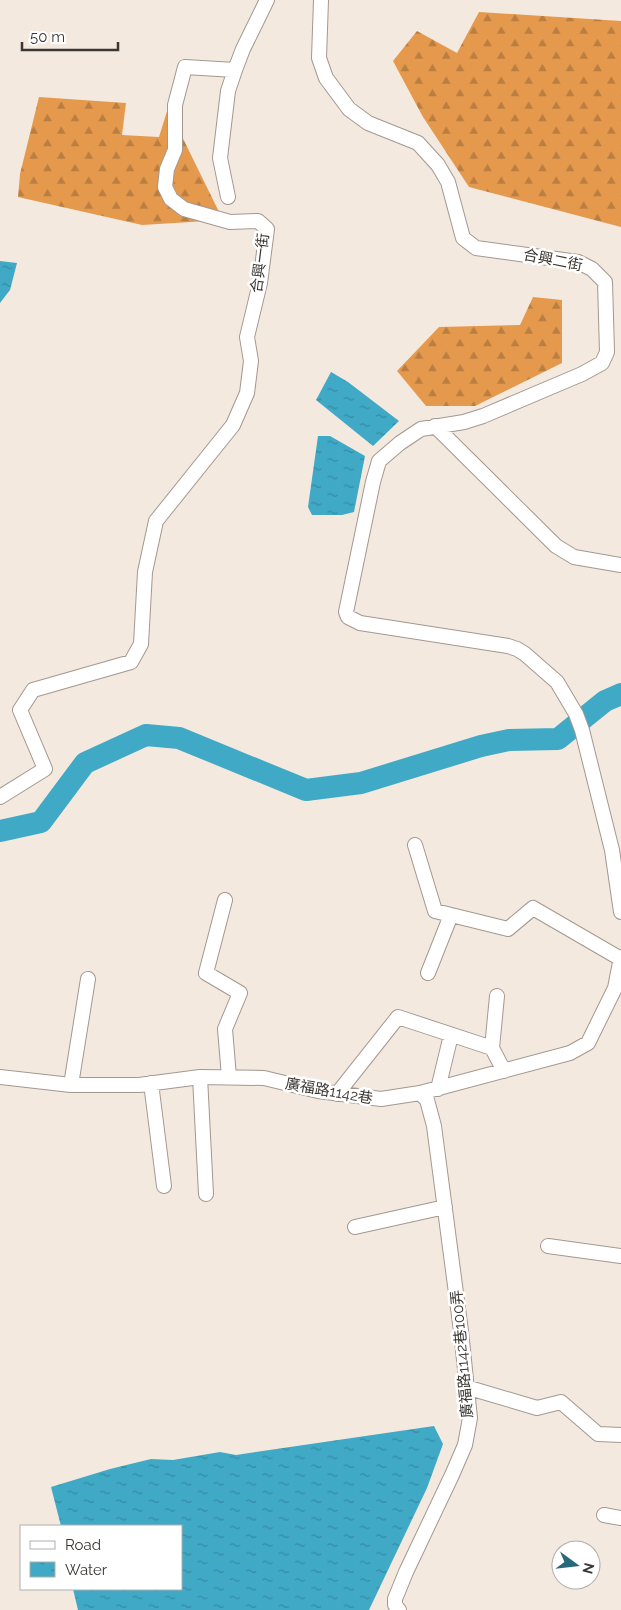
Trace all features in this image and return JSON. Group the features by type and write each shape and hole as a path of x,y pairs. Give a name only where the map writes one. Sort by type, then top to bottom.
{"street":[{"path":"228,197 220,158 228,91 243,49 267,0"},
{"name":"合興二街","path":"321,0 319,58 326,78 349,109 368,123 418,143 438,165 448,182 463,238 476,248 578,262 592,269 604,282 607,352 602,363 582,374 483,416 464,422 421,429 400,443 380,461 373,482 346,612 348,617 360,623 508,646 517,649 557,682 576,714 582,730 612,850 621,912"},
{"name":"合興一街","path":"0,797 45,769 20,710 34,690 131,662 141,644 145,572 156,521 233,426 247,393 251,361 247,336 260,283 267,229 258,221 230,222 184,209 171,199 165,186 167,169 175,150 175,105 185,67 235,70"},
{"path":"435,426 556,546 574,557 621,565"},
{"path":"415,845 435,912 508,929 533,908 621,958"},
{"path":"225,900 206,973 240,993 225,1029 229,1078"},
{"path":"428,973 451,915"},
{"name":"廣福路1142巷","path":"0,1077 70,1085 151,1083 200,1077 264,1078 318,1091 381,1100 420,1094 570,1053 588,1043 618,987 621,958"},
{"path":"70,1085 88,979"},
{"path":"497,996 492,1048 504,1071"},
{"path":"337,1094 398,1017 492,1048"},
{"path":"438,1088 451,1035"},
{"path":"200,1077 206,1194"},
{"path":"151,1083 164,1186"},
{"name":"廣福路1142巷100弄","path":"397,1608 395,1599 465,1445 470,1418 462,1330 434,1126 427,1100 420,1094"},
{"path":"356,1227 445,1207"},
{"path":"548,1246 621,1256"},
{"path":"466,1386 537,1408 561,1402 598,1434 621,1435"},
{"path":"604,1515 621,1518"}],"green space":[{"path":"479,12 621,21 621,227 469,187 423,117 393,61 417,31 457,53"},
{"path":"39,97 126,103 122,135 159,137 168,108 223,220 142,225 18,197 20,174"},
{"path":"533,297 562,300 562,363 475,406 426,406 397,371 439,327 520,325"}],"water":[{"path":"0,261 17,263 10,290 0,303"},
{"path":"331,372 348,382 399,421 373,446 316,400"},
{"path":"318,436 330,436 365,456 354,512 342,515 312,515 308,507"},
{"path":"434,1426 443,1444 427,1488 369,1610 78,1610 73,1590 182,1590 182,1525 61,1525 51,1487 151,1459 173,1460 220,1452 236,1455"}],"waterway":[{"path":"0,831 41,822 85,763 146,735 179,738 306,790 361,783 481,746 509,740 558,739 605,701 621,694"}]}
